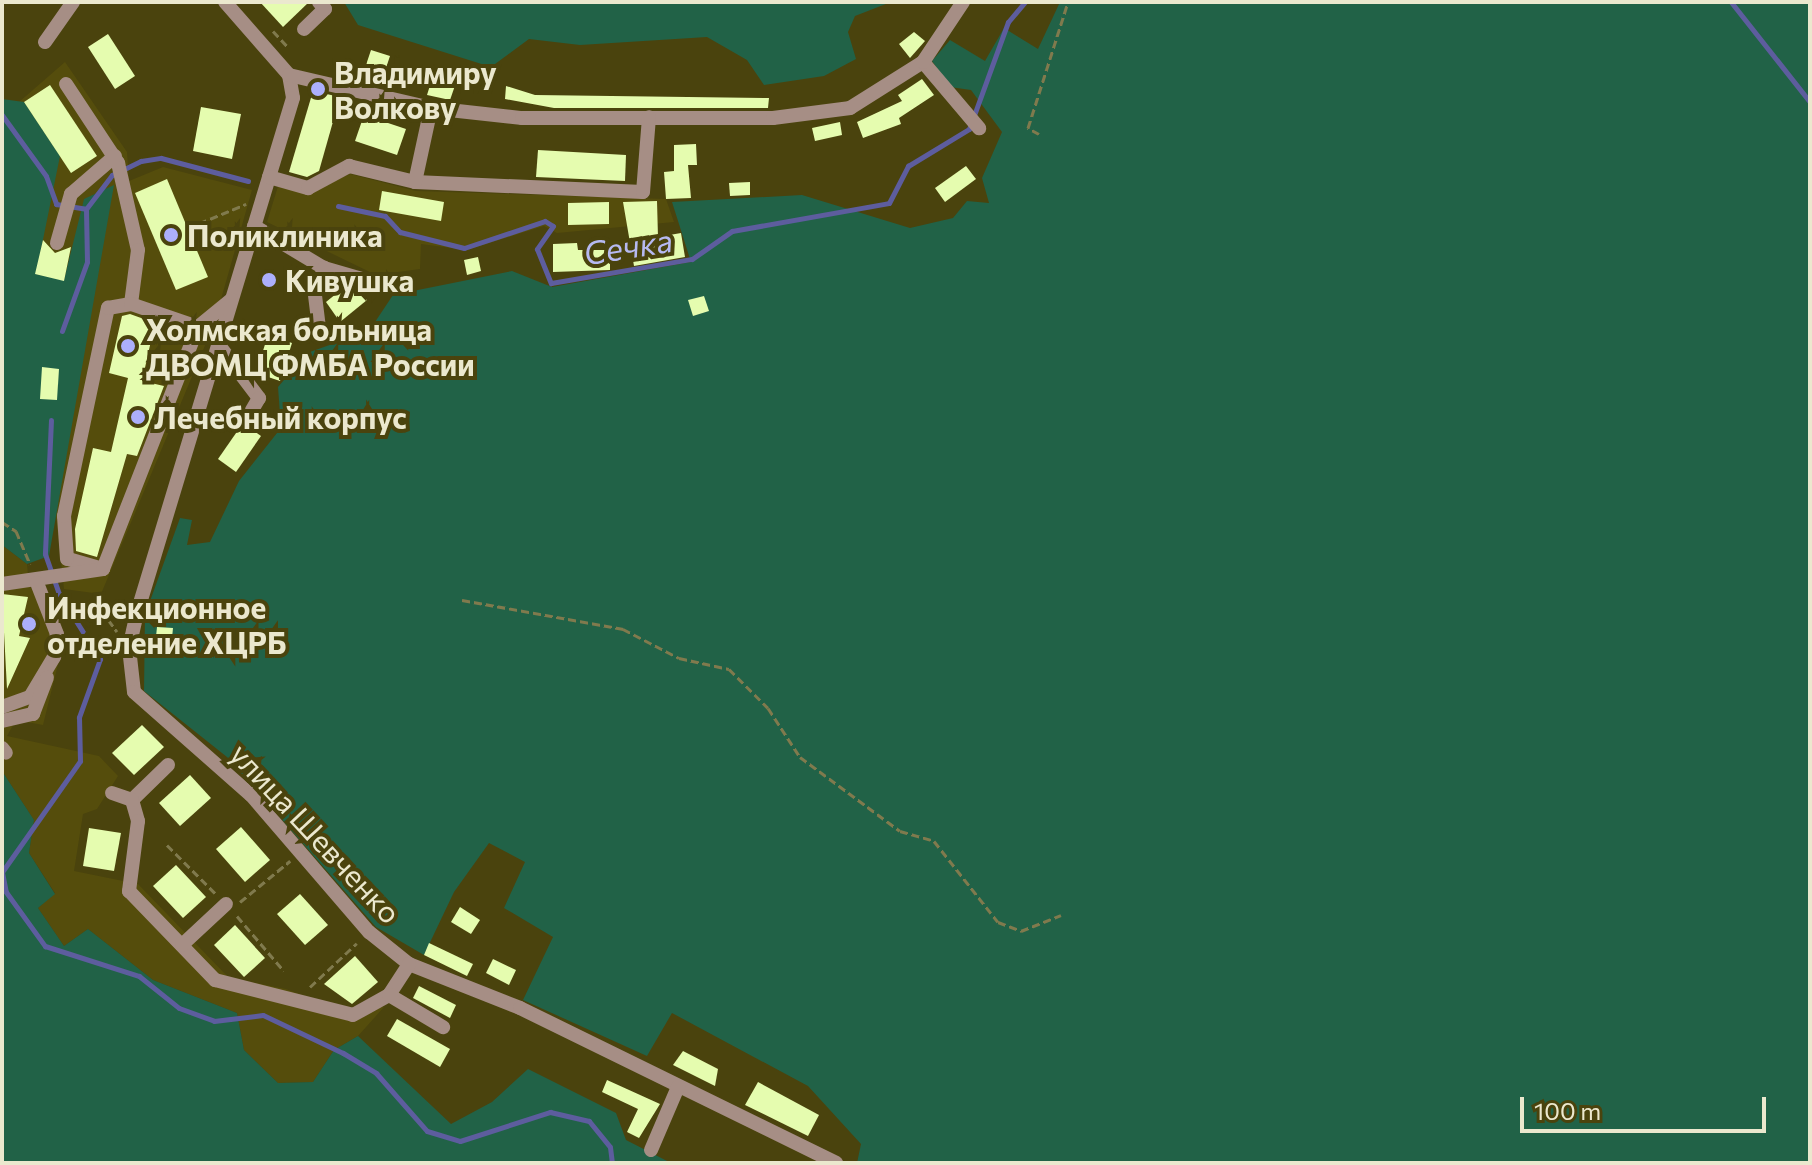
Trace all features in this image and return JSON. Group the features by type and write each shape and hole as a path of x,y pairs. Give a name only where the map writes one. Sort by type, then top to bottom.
{"street":[{"path":"45,42 73,2"},
{"path":"225,2 289,75 431,108 522,118 773,118 850,108 923,62 963,2"},
{"path":"304,29 325,9 319,2"},
{"path":"923,62 979,128"},
{"name":"улица Шевченко","path":"289,75 293,98 129,648 134,692 251,795 369,932 409,964 520,1008 836,1163"},
{"path":"66,84 116,160 138,250 131,304"},
{"path":"415,182 431,108"},
{"path":"269,177 308,188 349,166 415,182 643,192 649,117"},
{"path":"59,237 71,194 116,160"},
{"path":"254,226 324,268 383,285"},
{"path":"319,328 315,293 324,268"},
{"path":"2,584 78,578 103,569 198,327 232,300"},
{"path":"103,569 67,559 64,516 108,308 131,304 198,327"},
{"path":"218,344 259,398 251,412"},
{"path":"2,721 33,714 47,678 57,634 37,583"},
{"path":"2,707 12,710 47,678"},
{"path":"132,800 168,765"},
{"path":"112,793 132,800"},
{"path":"132,800 138,821 129,891 215,980 339,1015 389,995 409,964"},
{"path":"182,945 228,907"},
{"path":"389,995 443,1027"},
{"path":"651,1150 678,1087"}],"path":[{"path":"1039,134 1028,128 1068,2"},
{"path":"275,57 304,29"},
{"path":"188,228 253,201"},
{"path":"2,522 16,531 29,560"},
{"path":"94,600 129,648"},
{"path":"462,600 623,629 679,658 729,669 768,708 800,757 900,831 934,841 998,922 1021,931 1061,915"},
{"path":"228,907 291,859"},
{"path":"310,987 369,932"}],"shaded area":[{"name":"Холмская больница ДВОМЦ ФМБА России","path":"65,62 127,152 129,181 163,167 252,190 214,324 101,594 64,589 11,109"},
{"path":"350,174 416,191 666,199 674,222 557,233 544,226 467,250 421,244 420,269 376,275 267,222 279,183 308,192"},
{"path":"2,545 27,564 29,586 50,604 63,644 43,725 16,720 7,736 99,756 118,776 97,809 83,814 74,871 138,884 229,978 286,989 339,1010 384,1007 358,1036 334,1050 313,1082 278,1083 244,1050 237,1013 153,980 88,929 64,946 38,908 55,893 29,853 34,820 2,771"}],"green space":[{"path":"344,2 891,2 855,16 848,32 856,59 824,76 764,85 747,60 707,37 580,45 529,39 491,67 358,25"},
{"path":"1060,2 1810,2 1810,1163 857,1163 861,1144 808,1086 672,1013 647,1056 523,1000 553,937 504,908 525,862 489,843 454,892 424,955 376,927 227,757 144,691 145,615 180,518 192,520 187,545 210,542 239,481 281,428 278,387 307,353 369,331 393,295 512,271 552,287 691,262 672,202 802,195 910,228 953,218 967,201 989,203 982,178 1002,132 971,90 950,87 932,61 950,40 985,61 1004,28 1038,49"},
{"path":"2,99 24,102 60,156 36,274 64,280 84,199 114,185 49,556 27,564 2,545"},
{"path":"2,771 34,820 29,853 55,894 38,908 64,946 88,929 153,980 237,1013 244,1050 278,1083 313,1082 334,1050 358,1036 451,1124 492,1102 528,1069 616,1113 626,1140 671,1163 2,1163"}],"building":[{"path":"260,2 309,2 283,27"},
{"path":"914,32 925,41 910,58 899,44"},
{"path":"108,34 135,76 115,89 88,47"},
{"path":"371,50 390,56 384,74 365,68"},
{"path":"436,66 459,74 450,100 427,95"},
{"path":"922,79 934,95 899,118 901,124 863,138 857,122 902,101 898,95"},
{"path":"50,85 97,156 71,173 24,102"},
{"path":"506,86 535,95 769,98 768,108 554,108 505,99"},
{"path":"313,91 340,97 319,171 307,177 289,172"},
{"path":"201,107 241,114 232,159 193,151"},
{"path":"364,115 406,129 397,155 355,141"},
{"path":"840,122 842,135 815,141 812,128"},
{"path":"696,144 697,165 688,165 691,198 666,199 664,172 674,171 674,145"},
{"path":"538,150 626,155 625,181 536,177"},
{"path":"966,166 976,179 945,202 935,188"},
{"name":"Поликлиника","path":"167,179 208,277 176,290 135,193"},
{"path":"750,182 750,195 730,196 729,183"},
{"path":"382,191 444,202 441,221 379,210"},
{"path":"657,201 658,237 681,233 685,257 634,266 623,202"},
{"path":"609,202 609,224 568,225 568,203"},
{"path":"43,240 55,253 71,247 64,281 35,274"},
{"path":"577,243 578,250 610,250 610,270 553,272 553,244"},
{"path":"478,257 481,271 467,275 464,260"},
{"path":"347,285 367,300 340,322 326,302"},
{"path":"704,296 709,311 693,316 688,300"},
{"name":"Лечебный корпус","path":"130,314 155,323 142,381 164,386 137,456 127,454 97,557 76,551 75,529 93,448 111,452 128,378 109,373 122,316"},
{"path":"268,335 292,343 280,381 256,373"},
{"path":"42,367 59,369 57,400 40,399"},
{"path":"243,423 261,436 236,472 218,459"},
{"path":"2,594 28,597 19,636 30,638 7,689"},
{"path":"157,627 173,628 170,658 154,656"},
{"path":"142,725 164,747 134,775 112,753"},
{"path":"190,775 211,798 180,826 159,803"},
{"path":"241,827 270,860 245,882 216,849"},
{"path":"89,828 121,833 114,871 83,866"},
{"path":"176,865 206,897 183,918 153,886"},
{"path":"300,894 328,925 305,945 277,914"},
{"path":"460,907 480,920 471,934 451,922"},
{"path":"235,925 265,958 244,977 214,945"},
{"path":"429,943 473,964 467,976 424,955"},
{"path":"355,956 378,982 352,1004 324,984"},
{"path":"493,959 516,970 509,985 486,973"},
{"path":"419,986 456,1005 450,1018 413,998"},
{"path":"397,1019 450,1049 440,1067 387,1036"},
{"path":"683,1051 718,1069 715,1086 673,1065"},
{"path":"607,1080 660,1104 639,1138 627,1132 638,1109 602,1092"},
{"path":"758,1082 819,1115 808,1136 745,1105"}],"waterway":[{"name":"Сечка","path":"338,206 385,216 400,232 464,248 545,221 553,226 537,249 551,283 692,259 732,231 889,203 908,166 969,129 1008,22 1025,2"},
{"path":"1731,2 1810,102"},
{"path":"2,115 46,176 56,204 86,209"},
{"name":"Сечка","path":"86,209 112,175 141,161 161,158 248,181"},
{"path":"62,331 87,262 86,209"},
{"path":"51,420 45,554 59,594 100,659 79,717 80,761 2,872 6,892 45,946 139,976 179,1008 214,1021 263,1015 343,1053 376,1073 427,1131 460,1141 550,1112 589,1121 610,1147 612,1163"}],"place":[{"name":"Владимиру Волкову","path":"318,89"},
{"name":"Поликлиника","path":"171,235"},
{"name":"Кивушка","path":"269,280"},
{"name":"Холмская больница ДВОМЦ ФМБА России","path":"128,346"},
{"name":"Лечебный корпус","path":"138,417"},
{"name":"Инфекционное отделение ХЦРБ","path":"29,624"}]}
